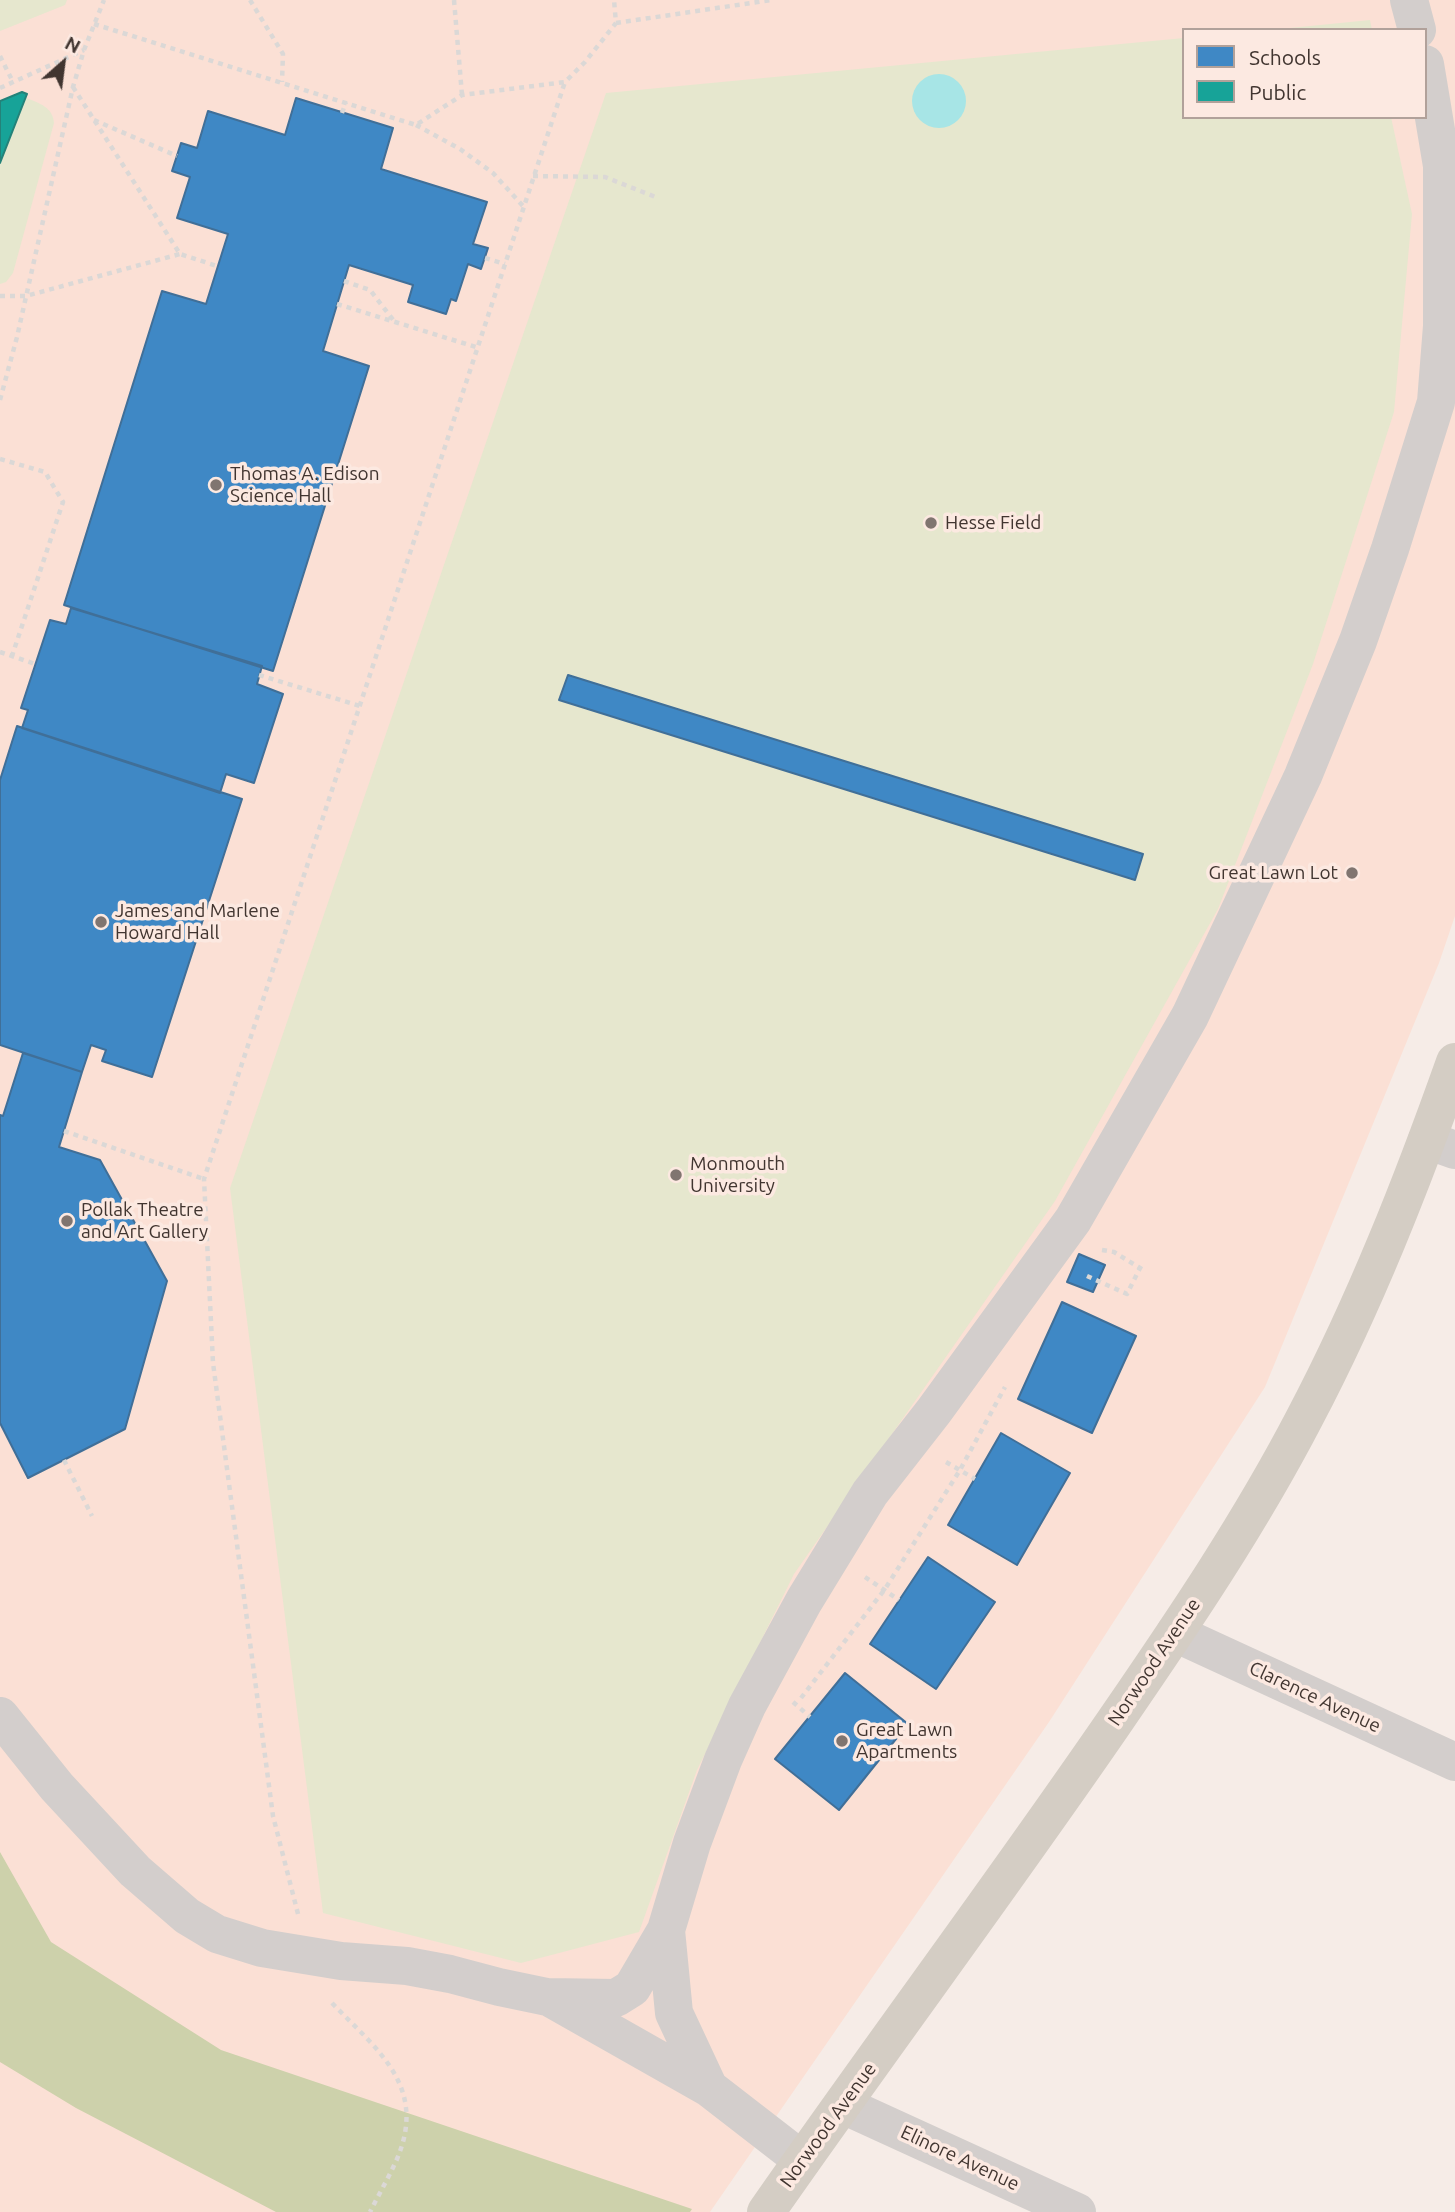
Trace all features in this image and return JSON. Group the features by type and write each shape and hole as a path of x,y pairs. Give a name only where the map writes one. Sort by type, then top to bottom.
{"main road":[{"name":"Norwood Avenue","path":"766,2212 1077,1776 1175,1633 1253,1510 1306,1416 1379,1264 1441,1145 1455,1062"}],"street":[{"path":"1409,0 1416,28"},
{"path":"0,1716 57,1787 135,1871 187,1916 217,1934 262,1948 450,1974 547,1997 616,1998 632,1988 666,1930 692,1843 723,1760 747,1706 804,1601 870,1493 1073,1220 1189,1016 1303,776 1358,640 1445,405 1442,166 1427,76"},
{"name":"Clarence Avenue","path":"1175,1633 1455,1762"},
{"path":"666,1930 674,2013 709,2088"},
{"path":"547,1997 709,2088 802,2160"},
{"name":"Elinore Avenue","path":"843,2105 1077,2212"}],"path":[{"path":"0,400 73,86 83,50 104,0"},
{"path":"250,0 283,54 282,82"},
{"path":"454,0 462,95"},
{"path":"614,0 616,23"},
{"path":"370,2212 398,2157 407,2116 405,2095 387,2060 317,1986 306,1955 274,1816 213,1363 204,1179 565,82 616,23 771,0"},
{"path":"94,24 416,125 460,149 493,173 523,206"},
{"path":"0,88 83,50"},
{"path":"0,56 13,82"},
{"path":"416,125 462,95 565,82"},
{"path":"73,86 180,254"},
{"path":"342,113 346,102"},
{"path":"93,120 177,156"},
{"path":"533,176 604,177 659,198"},
{"path":"0,296 26,296 180,254 217,266"},
{"path":"485,258 505,264"},
{"path":"344,281 370,290 395,322"},
{"path":"337,304 479,348"},
{"path":"0,459 45,472 63,502 12,656"},
{"path":"0,652 35,664"},
{"path":"259,675 359,706"},
{"path":"64,1131 204,1179"},
{"path":"1087,1276 1128,1294 1140,1268"},
{"path":"788,1714 885,1589 960,1470 1009,1380"},
{"path":"64,1460 92,1516"},
{"path":"796,1704 810,1717"}],"shaded area":[{"name":"Monmouth University","path":"0,0 1455,0 1455,916 1439,963 1265,1387 1049,1722 710,2212 0,2212"}],"green space":[{"path":"0,0 67,0 65,5 0,31"},
{"path":"1370,20 1372,28 1290,28"},
{"path":"1182,38 1182,119 1391,119 1412,214 1394,412 1313,664 1218,909 1055,1201 794,1574 697,1770 639,1932 521,1963 323,1913 230,1188 606,93"},
{"path":"26,98 48,109 54,123 13,273 6,282 0,284 0,163"},
{"path":"0,1852 51,1942 221,2050 692,2209 690,2212 276,2212 76,2108 0,2062"}],"water":[{"path":"939,74 958,82 966,101 958,120 939,128 920,120 912,101 920,82"}],"building: Schools":[{"name":"Thomas A. Edison Science Hall","path":"296,98 393,128 381,169 487,202 473,244 488,248 481,269 468,264 456,301 451,299 446,314 408,302 413,285 349,265 323,351 369,366 273,671 64,605 162,291 206,304 228,234 177,218 190,177 172,171 181,143 197,148 208,111 285,135"},
{"path":"71,608 262,666 257,684 283,694 254,783 226,774 220,793 22,728 28,710 21,708 50,620 66,624"},
{"path":"568,675 1143,854 1135,880 559,700"},
{"name":"James and Marlene Howard Hall","path":"17,726 242,799 152,1077 102,1061 106,1050 91,1045 82,1072 0,1045 0,780"},
{"name":"Pollak Theatre and Art Gallery","path":"23,1053 82,1072 59,1147 100,1160 167,1281 125,1429 28,1478 0,1423 0,1115 3,1116"},
{"path":"1079,1254 1105,1265 1093,1292 1067,1282"},
{"path":"1062,1302 1136,1336 1092,1433 1018,1399"},
{"path":"1001,1433 1070,1473 1017,1565 948,1525"},
{"name":"Great Lawn Apartments","path":"928,1557 995,1602 936,1689 870,1644"},
{"name":"Great Lawn Apartments","path":"845,1673 908,1724 839,1810 775,1759"}],"building: Public":[{"path":"22,92 27,94 0,163 0,101"}],"place":[{"name":"Thomas A. Edison Science Hall","path":"216,485"},
{"name":"Hesse Field","path":"931,523"},
{"name":"Great Lawn Lot","path":"1352,873"},
{"name":"James and Marlene Howard Hall","path":"101,922"},
{"name":"Monmouth University","path":"676,1175"},
{"name":"Pollak Theatre and Art Gallery","path":"67,1221"},
{"name":"Great Lawn Apartments","path":"842,1741"}]}
